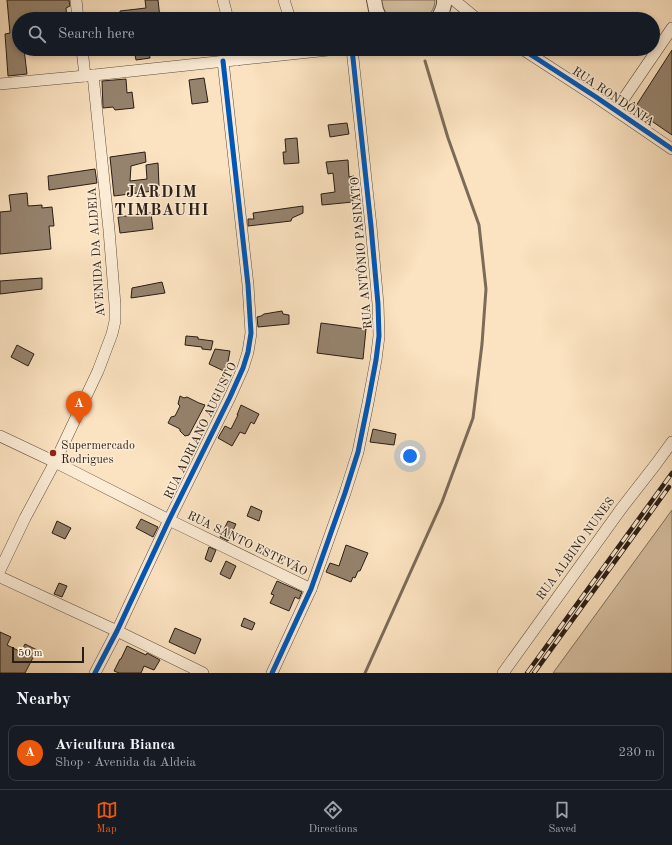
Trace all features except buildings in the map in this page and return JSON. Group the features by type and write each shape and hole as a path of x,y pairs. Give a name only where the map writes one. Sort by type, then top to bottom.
{"street":[{"path":"76,0 77,12"},
{"path":"223,0 226,12"},
{"path":"284,0 288,12"},
{"path":"442,12 444,0"},
{"path":"454,0 469,12"},
{"path":"660,46 672,28"},
{"name":"AVENIDA DA ALDEIA","path":"0,570 98,371 112,334 115,320 109,230 89,75 84,56"},
{"path":"0,84 223,61 232,56"},
{"name":"RUA ANTÔNIO PASINATO","path":"272,673 311,589 345,493 358,452 376,360 379,336 375,263 353,56"},
{"name":"RUA RONDÔNIA","path":"533,56 616,110 672,149"},
{"path":"616,110 653,56"},
{"name":"RUA ADRIANO AUGUSTO","path":"95,673 117,631 243,368 248,352 251,333 248,285 223,61"},
{"name":"RUA SANTO ESTEVÃO","path":"0,436 311,589"},
{"name":"RUA ALBINO NUNES","path":"503,673 621,509 672,442"},
{"path":"0,577 117,631 203,673"}],"shaded area":[{"path":"381,0 435,0 431,12 385,12"},
{"path":"672,510 672,673 553,673"}],"waterway":[{"path":"365,673 442,502 473,418 482,344 486,289 479,225 448,138 425,61"}],"railway":[{"path":"527,673 672,473"},
{"path":"534,673 669,487"}],"cycle path":[{"path":"272,673 311,589 345,493 358,452 376,360 379,336 378,304 353,56"},
{"path":"533,56 672,149"},
{"path":"95,673 117,631 169,520 230,397 243,368 248,352 251,333 248,285 223,61"}],"place":[{"name":"Avicultura Bianca","path":"79,424"},
{"name":"Supermercado Rodrigues","path":"53,453"}],"district":[{"name":"JARDIM TIMBAUHI","path":"162,202"}]}
